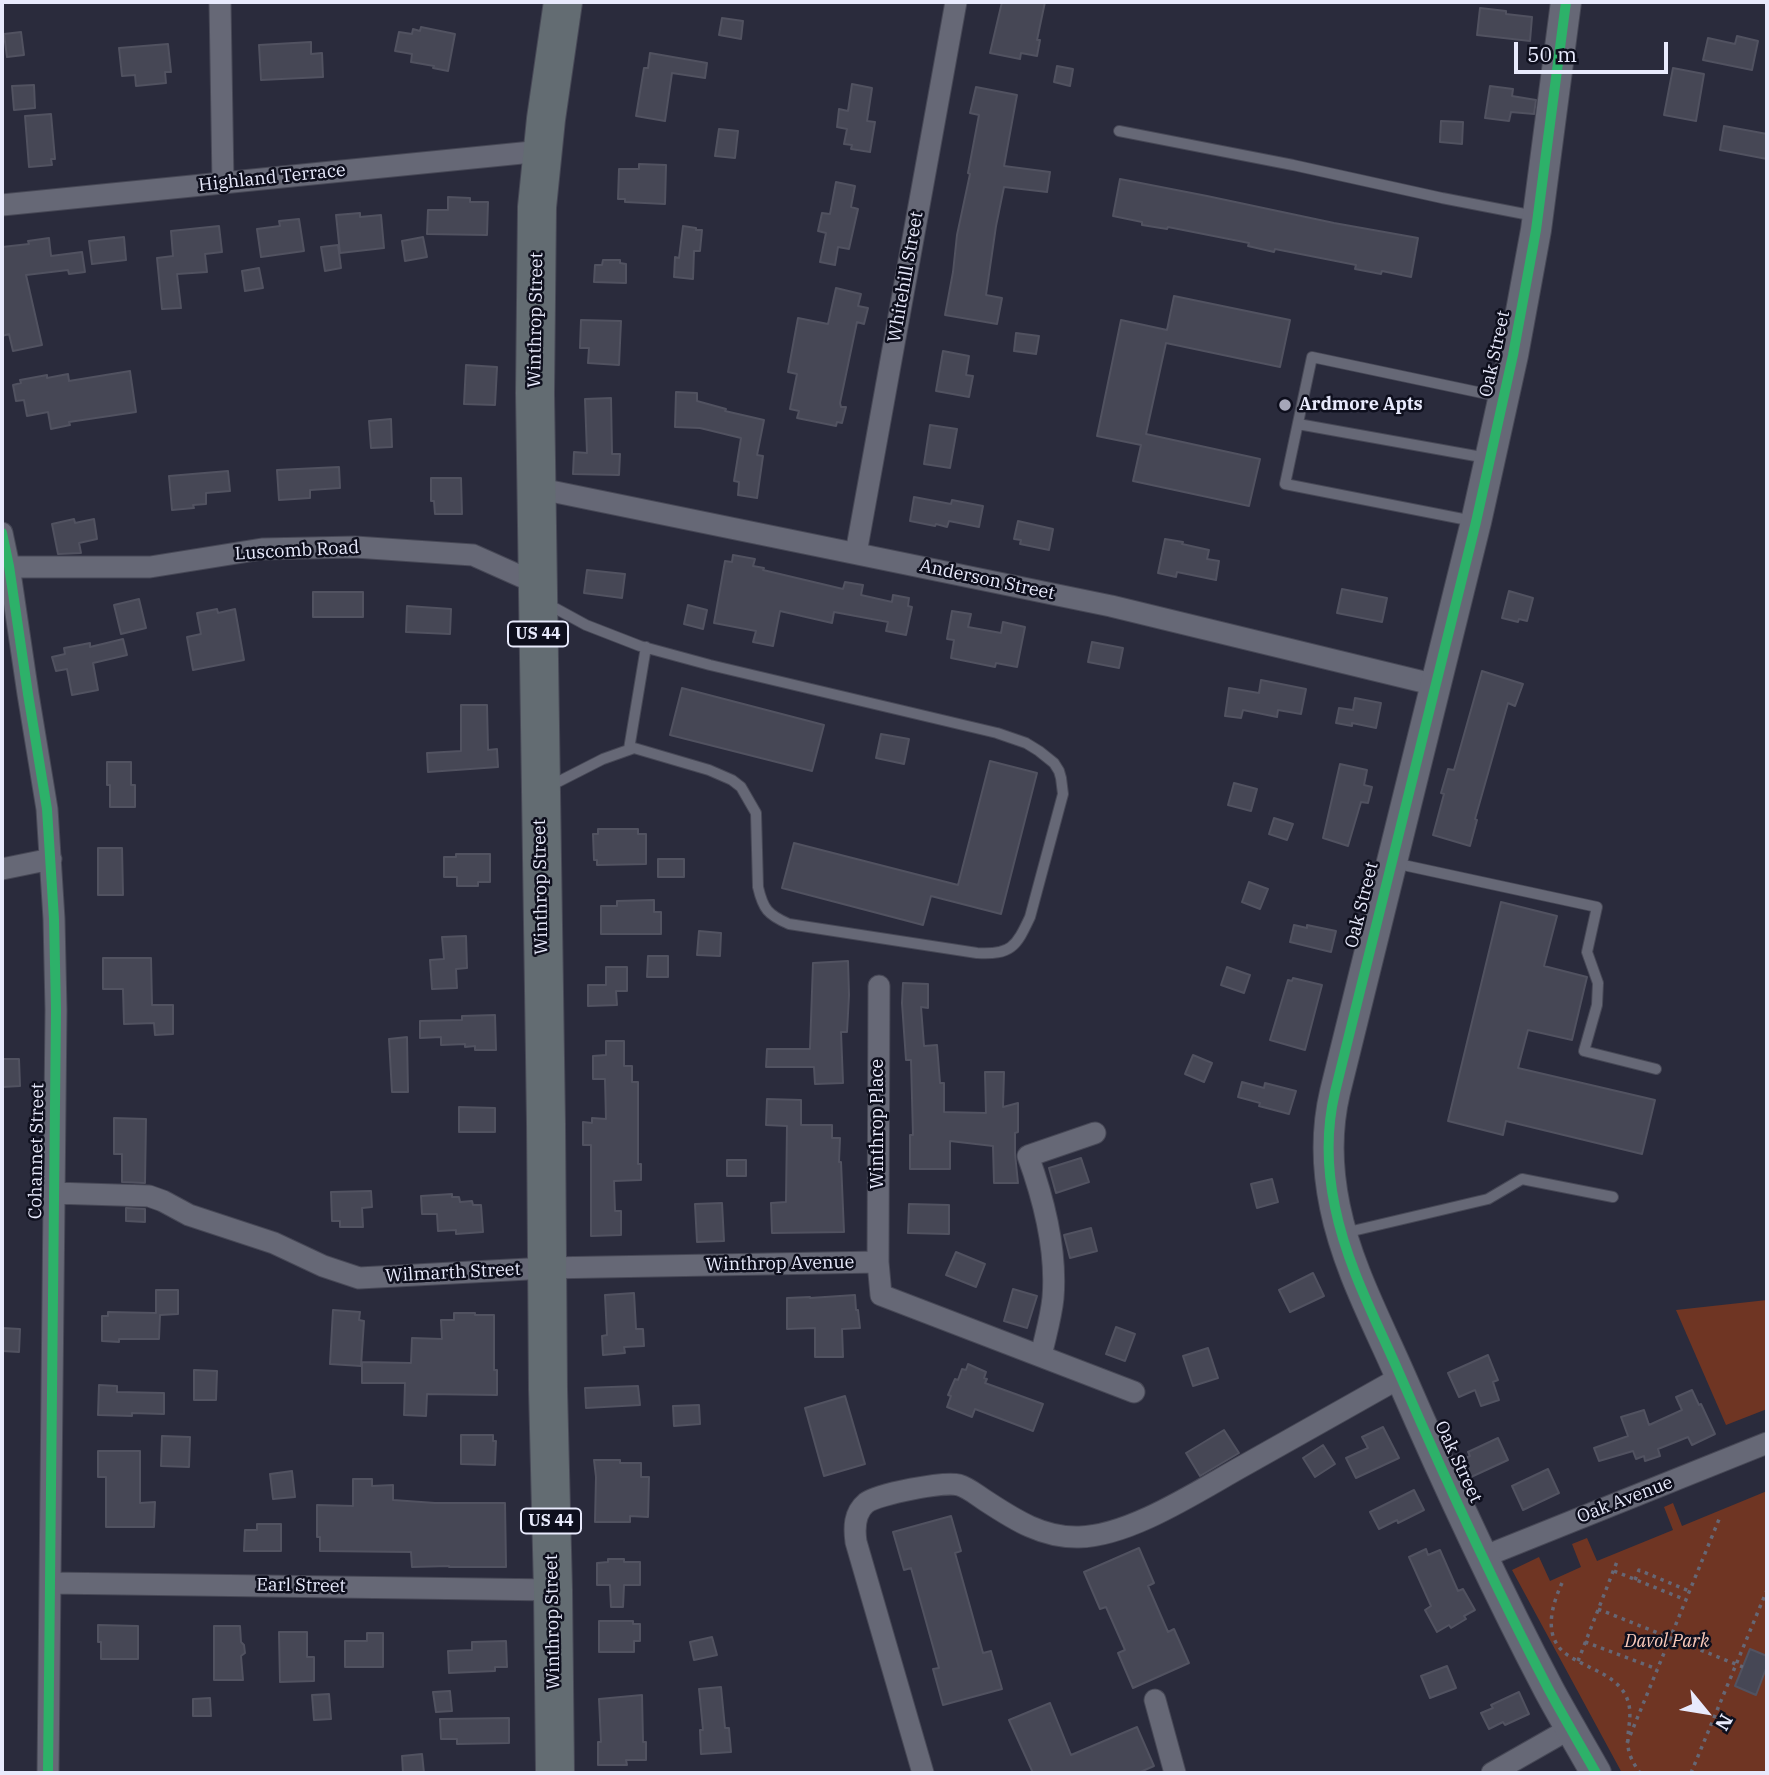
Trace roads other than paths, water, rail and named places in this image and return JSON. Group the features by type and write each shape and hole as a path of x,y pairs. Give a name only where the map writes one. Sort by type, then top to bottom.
{"highway":[{"name":"Winthrop Street","path":"555,1773 536,488 537,207 552,70 564,2"}],"street":[{"path":"220,2 223,183"},
{"name":"Whitehill Street","path":"856,553 956,2"},
{"name":"Oak Street","path":"1567,4 1538,216 1513,355 1476,522 1331,1111 1328,1149 1335,1208 1341,1233 1361,1287 1483,1557 1550,1692 1596,1773"},
{"name":"Highland Terrace","path":"2,205 542,151"},
{"name":"Anderson Street","path":"536,488 1111,607 1436,685"},
{"name":"Cohannet Street","path":"2,533 47,809 56,990 48,1773"},
{"name":"Luscomb Road","path":"6,566 150,567 262,549 355,547 472,555 538,584"},
{"path":"2,869 51,859"},
{"name":"Winthrop Place","path":"878,1262 879,986"},
{"path":"1041,1356 1050,1317 1053,1278 1041,1194 1027,1156 1095,1133"},
{"name":"Wilmarth Street","path":"54,1193 149,1196 189,1216 274,1243 323,1266 359,1278 547,1268"},
{"name":"Winthrop Avenue","path":"547,1268 878,1262 881,1295 1134,1392"},
{"path":"923,1773 856,1542 857,1515 866,1503 880,1497 940,1484 959,1485 1029,1527 1046,1534 1077,1537 1113,1532 1175,1504 1401,1377"},
{"name":"Oak Avenue","path":"1483,1557 1767,1443"},
{"name":"Earl Street","path":"50,1583 553,1590"},
{"path":"1155,1700 1175,1773"},
{"path":"1492,1773 1571,1728"}],"lane":[{"path":"1119,131 1538,216"},
{"path":"1476,522 1285,484 1312,357 1504,398"},
{"path":"1297,424 1490,459"},
{"path":"538,584 553,607 595,629 646,647 710,665 997,733 1026,743 1054,763 1059,771 1063,794 1030,917 1021,935 1011,947 1002,952 977,953 789,924 775,918 765,909 758,887 756,813 741,787 709,770 640,749 629,750 540,791"},
{"path":"629,750 646,647"},
{"path":"1391,863 1597,907 1587,952 1598,983 1597,1005 1584,1051 1656,1069"},
{"path":"1341,1233 1488,1199 1522,1179 1613,1197"}],"place":[{"name":"Ardmore Apts","path":"1285,405"}],"park label":[{"name":"Davol Park","path":"1667,1642"}]}
